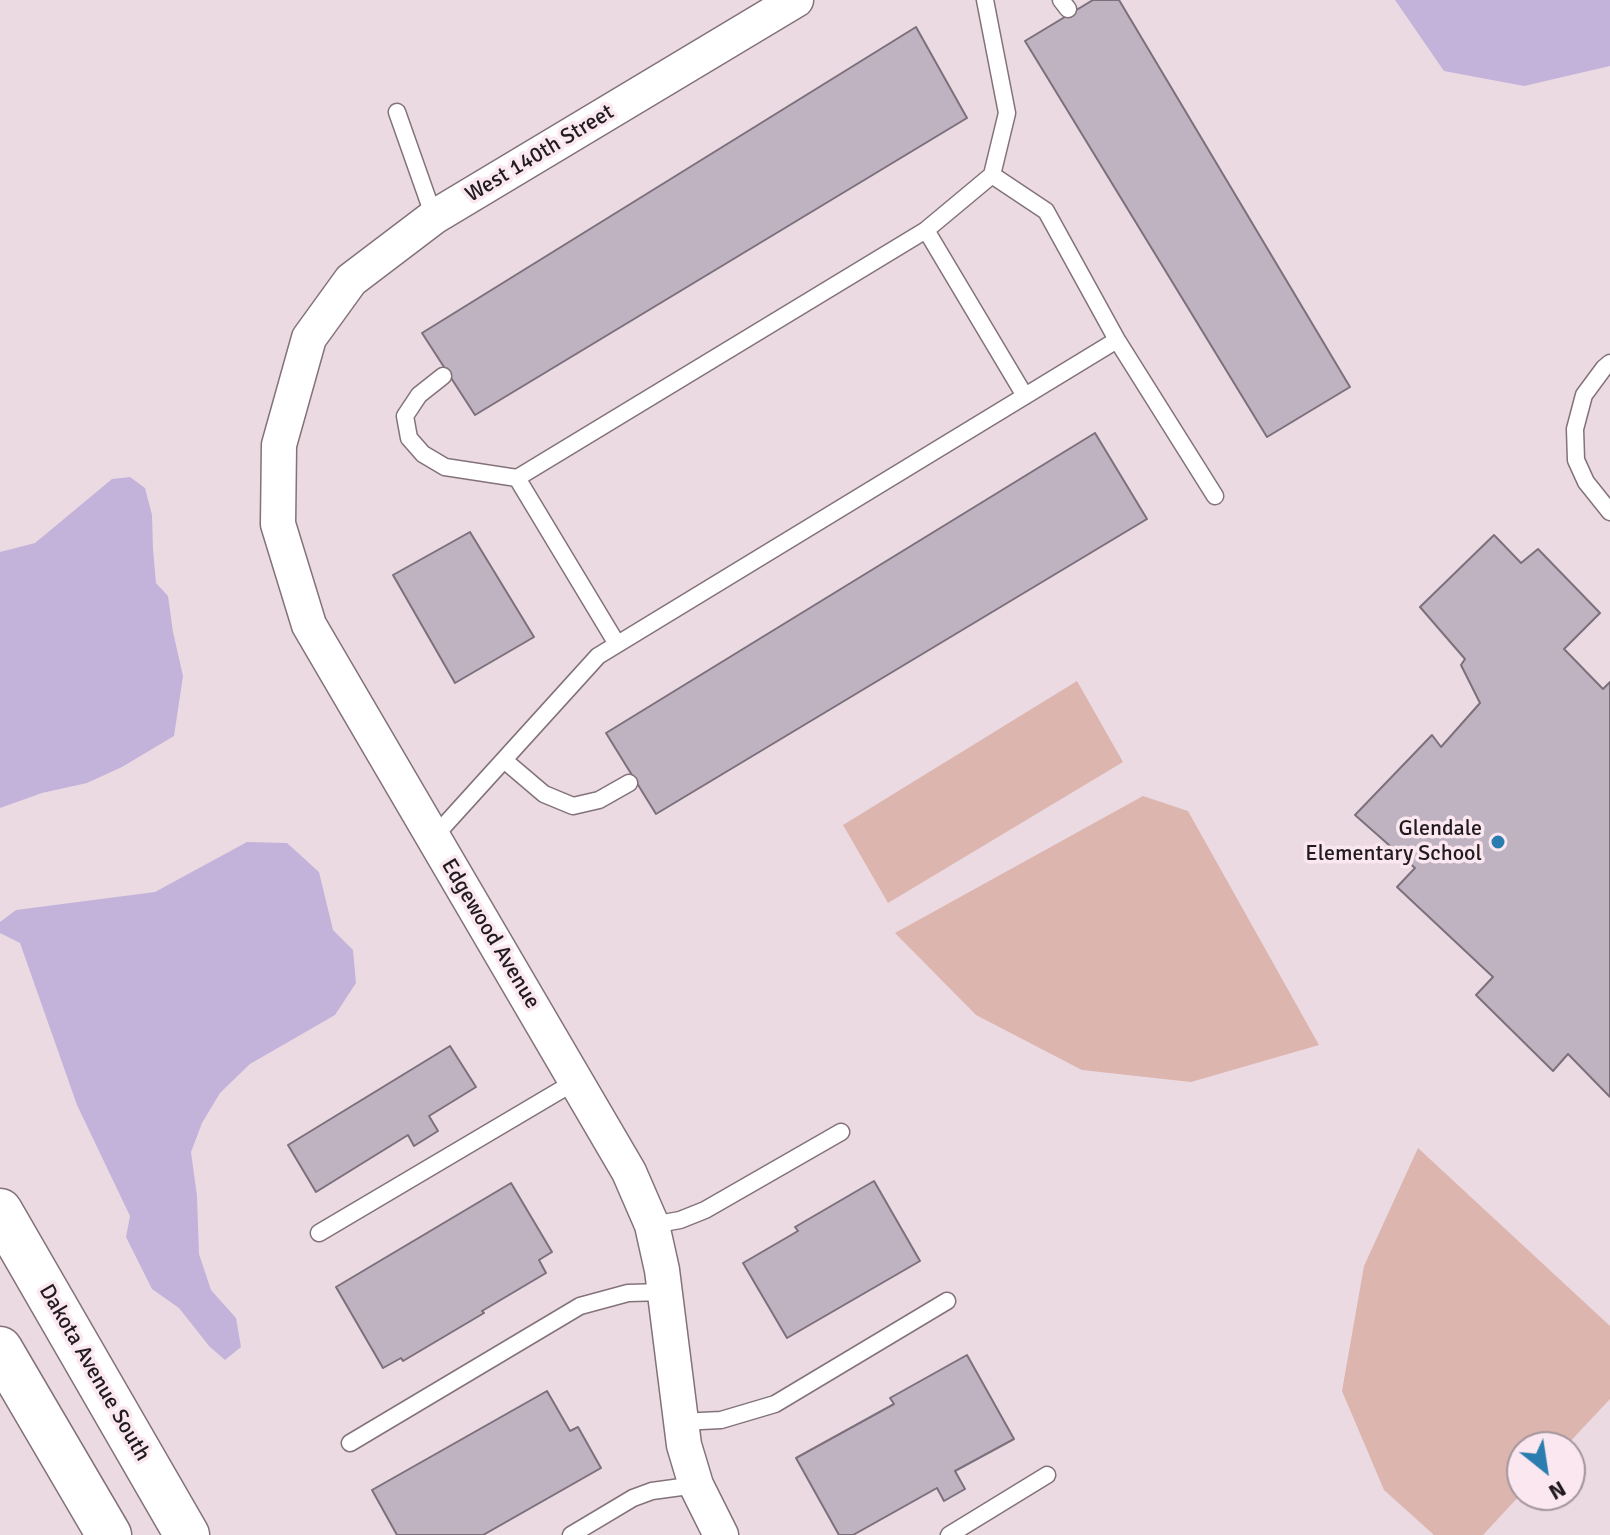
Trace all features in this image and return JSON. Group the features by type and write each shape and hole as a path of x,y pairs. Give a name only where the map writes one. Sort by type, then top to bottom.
{"main road":[{"name":"Dakota Avenue South","path":"0,1211 187,1535"},
{"path":"0,1349 109,1535"}],"street":[{"name":"West 140th Street","path":"309,338 351,280 434,217 796,0"},
{"name":"Edgewood Avenue","path":"309,338 279,445 278,524 309,625 629,1172 652,1225 662,1270 684,1445 696,1485 721,1535"}],"lane":[{"path":"443,376 419,395 405,416 409,438 423,454 445,467 517,478 926,230 992,175 1007,113 985,0"},
{"path":"397,112 434,217"},
{"path":"992,175 1046,211 1117,340 1215,496"},
{"path":"926,230 1025,396"},
{"path":"433,838 598,656 1117,340"},
{"path":"1610,363 1584,395 1575,429 1576,460 1586,482 1610,512"},
{"path":"517,478 617,644"},
{"path":"504,760 544,794 573,806 599,800 629,783"},
{"path":"319,1233 576,1081"},
{"path":"652,1225 680,1220 705,1210 841,1132"},
{"path":"350,1443 580,1306 628,1293 665,1292"},
{"path":"681,1422 721,1420 775,1404 947,1301"},
{"path":"949,1535 1047,1475"},
{"path":"571,1535 633,1498 652,1491 696,1485"}],"shaded area":[{"path":"1395,0 1610,0 1610,66 1524,86 1444,71"},
{"path":"130,477 145,488 152,515 156,583 168,596 183,676 174,736 122,767 87,783 42,793 0,808 0,552 35,543 112,479"},
{"path":"1077,681 1123,762 888,903 843,825"},
{"path":"1143,796 1188,811 1319,1045 1191,1082 1082,1070 976,1015 895,933"},
{"path":"247,842 287,843 319,872 333,930 353,950 356,983 335,1015 250,1064 220,1093 202,1123 191,1152 197,1196 199,1254 211,1290 236,1318 241,1347 225,1360 209,1346 179,1308 152,1289 126,1237 130,1216 77,1105 20,943 0,933 0,922 16,910 155,892"},
{"path":"1418,1148 1610,1326 1610,1399 1580,1431 1506,1431 1506,1510 1483,1535 1434,1535 1384,1490 1342,1391 1364,1266"}],"building":[{"path":"1093,0 1119,0 1350,387 1267,437 1025,41"},
{"path":"916,27 967,118 475,415 422,333"},
{"path":"1095,433 1147,519 656,814 606,733"},
{"path":"470,532 534,637 455,683 393,575"},
{"name":"Glendale Elementary School","path":"1494,535 1521,563 1538,549 1600,613 1564,649 1603,689 1610,682 1610,1097 1568,1054 1553,1071 1476,995 1493,977 1397,887 1415,868 1355,815 1432,735 1441,747 1480,703 1461,665 1465,659 1420,607"},
{"path":"450,1046 476,1087 429,1116 438,1131 414,1146 408,1135 316,1192 288,1145"},
{"path":"874,1181 920,1261 787,1338 743,1263 798,1231 795,1227"},
{"path":"511,1183 552,1252 539,1260 546,1273 403,1361 401,1358 383,1368 336,1287"},
{"path":"967,1355 1014,1439 955,1471 965,1489 944,1501 937,1488 853,1535 839,1535 796,1458 894,1404 890,1398"},
{"path":"547,1391 570,1431 578,1427 601,1468 483,1535 397,1535 372,1490"}],"place":[{"name":"Glendale Elementary School","path":"1498,842"}]}
